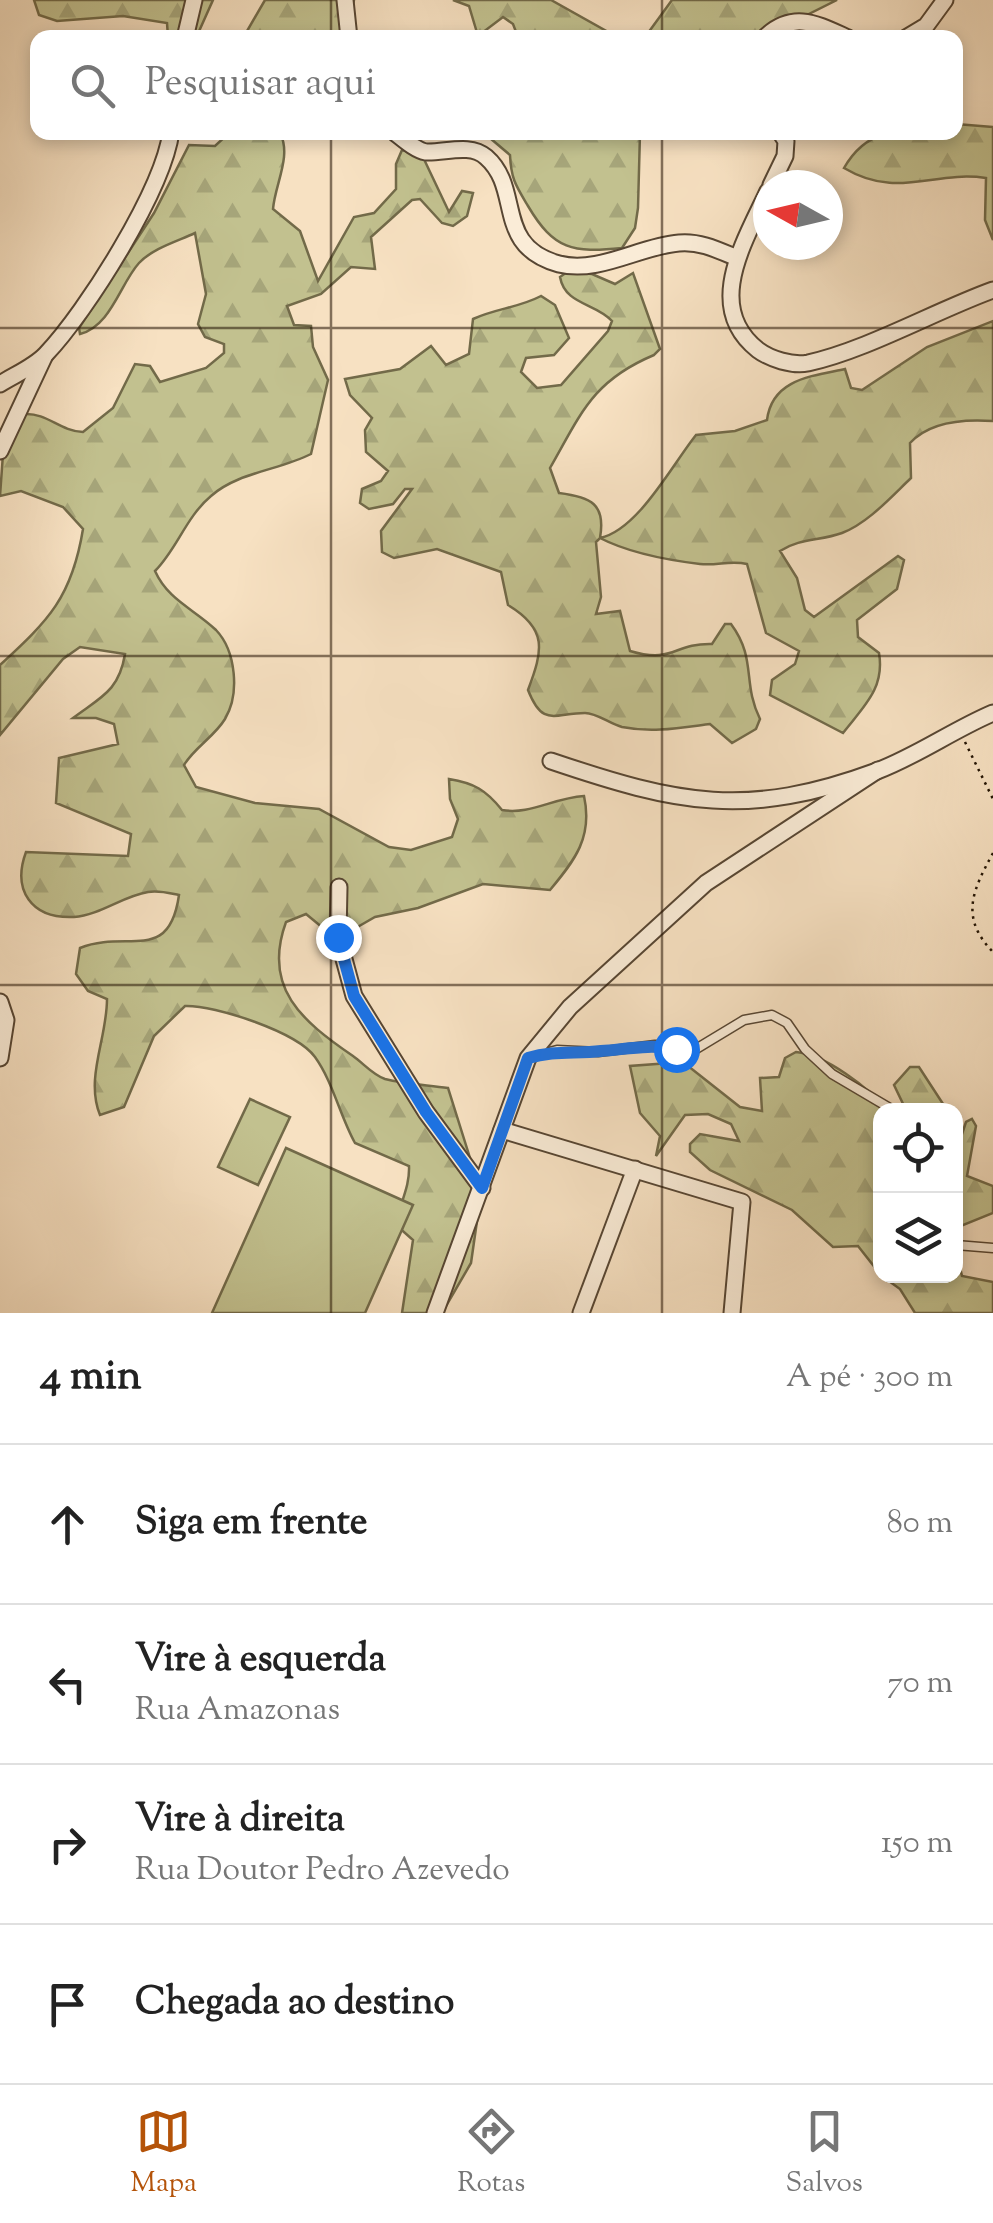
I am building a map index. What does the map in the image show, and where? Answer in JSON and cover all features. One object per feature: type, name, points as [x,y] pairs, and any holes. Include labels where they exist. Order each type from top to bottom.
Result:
[{"type":"street","points":[[187,30],[194,0]]},
{"type":"street","points":[[345,0],[348,30]]},
{"type":"street","points":[[919,30],[945,0]]},
{"type":"street","points":[[777,30],[791,21],[813,20],[832,30]]},
{"type":"street","points":[[0,452],[44,357],[156,188],[170,140]]},
{"type":"street","points":[[405,140],[422,152],[464,150],[484,155],[496,171],[514,230],[529,250],[559,264],[582,266],[678,243],[703,244],[737,258]]},
{"type":"street","points":[[777,170],[785,140]]},
{"type":"street","points":[[753,223],[737,258],[729,302],[743,338],[769,358],[805,364],[993,290]]},
{"type":"street","points":[[0,384],[44,357]]},
{"type":"street","points":[[435,1313],[528,1058],[570,1007],[706,883],[878,770],[993,714]]},
{"type":"street","points":[[551,761],[612,782],[710,803],[760,803],[878,770]]},
{"type":"street","points":[[338,887],[338,937],[354,996],[426,1112],[482,1188]]},
{"type":"street","points":[[0,1002],[6,1020],[0,1058]]},
{"type":"street","points":[[502,1130],[742,1202],[732,1313]]},
{"type":"street","points":[[581,1313],[635,1169]]},
{"type":"lane","points":[[528,1058],[557,1050],[598,1052],[655,1045],[696,1048],[744,1020],[772,1015],[787,1023],[805,1049],[832,1074],[881,1103]]},
{"type":"lane","points":[[963,1246],[993,1248]]},
{"type":"path","points":[[958,728],[993,798]]},
{"type":"path","points":[[993,853],[978,875],[972,912],[972,924],[993,952]]},
{"type":"green space","points":[[34,0],[213,0],[200,30],[168,30],[167,23],[123,16],[57,21],[39,15]]},
{"type":"green space","points":[[265,0],[354,0],[347,30],[248,30]]},
{"type":"green space","points":[[453,0],[551,0],[605,30],[515,30],[503,17],[486,30],[476,30],[469,6]]},
{"type":"green space","points":[[672,0],[837,0],[783,30],[650,30]]},
{"type":"green space","points":[[963,125],[993,127],[993,240],[985,220],[986,178],[899,183],[863,177],[844,168],[866,143],[963,140]]},
{"type":"green space","points":[[221,140],[282,140],[284,161],[273,209],[300,231],[318,281],[354,217],[374,213],[396,189],[396,164],[402,150],[422,155],[449,212],[462,191],[473,193],[467,216],[453,226],[442,223],[420,199],[412,200],[371,237],[375,269],[351,267],[321,294],[287,306],[294,325],[311,326],[313,347],[328,380],[311,454],[246,476],[211,496],[155,571],[174,597],[216,630],[232,661],[230,709],[216,731],[184,765],[196,787],[255,803],[319,809],[389,847],[411,850],[452,837],[458,819],[450,799],[449,779],[479,788],[502,810],[522,810],[584,796],[584,836],[550,890],[483,884],[418,908],[375,917],[354,929],[347,947],[328,948],[323,928],[306,914],[286,922],[279,966],[291,1001],[303,1016],[381,1077],[448,1088],[481,1193],[471,1263],[442,1313],[402,1313],[413,1240],[396,1225],[409,1166],[355,1143],[315,1057],[291,1038],[235,1015],[185,1006],[154,1036],[124,1107],[100,1115],[95,1087],[107,999],[88,991],[76,974],[80,948],[156,938],[174,917],[179,895],[148,892],[74,917],[46,913],[29,900],[24,890],[22,866],[26,852],[128,856],[131,834],[56,803],[59,758],[118,744],[114,724],[96,718],[73,718],[113,685],[125,654],[80,647],[63,659],[0,735],[0,665],[56,606],[72,573],[83,529],[63,507],[21,491],[0,496],[3,454],[25,414],[83,432],[113,408],[135,364],[150,366],[160,382],[206,368],[224,353],[224,344],[205,337],[198,324],[206,294],[195,233],[145,258],[100,322],[80,334],[79,328],[154,213],[189,145],[215,146]]},
{"type":"green space","points":[[492,140],[640,140],[635,228],[622,248],[578,249],[556,240],[537,221],[520,193],[510,155]]},
{"type":"green space","points":[[567,272],[592,274],[615,284],[633,273],[660,349],[602,388],[580,415],[550,468],[559,493],[588,500],[601,517],[600,538],[596,542],[601,597],[596,614],[620,611],[630,651],[656,655],[712,644],[725,624],[731,624],[744,649],[760,719],[756,729],[732,743],[710,724],[644,730],[622,727],[590,713],[544,714],[528,690],[539,652],[536,632],[508,605],[501,572],[437,549],[394,558],[382,552],[381,531],[412,489],[405,489],[393,504],[369,509],[360,503],[362,489],[381,481],[388,471],[366,452],[365,430],[372,418],[350,395],[345,379],[400,369],[431,346],[446,365],[469,354],[473,319],[541,296],[555,305],[569,338],[554,355],[526,358],[521,372],[537,388],[561,385],[608,331],[612,321],[568,293],[560,277]]},
{"type":"green space","points":[[993,321],[993,421],[948,423],[927,430],[910,443],[911,478],[870,516],[842,533],[780,551],[797,578],[805,610],[814,617],[898,556],[904,560],[897,589],[857,620],[858,637],[879,653],[879,676],[871,696],[843,733],[770,695],[772,680],[795,664],[799,651],[766,633],[747,564],[675,560],[636,552],[600,538],[614,533],[641,510],[696,435],[735,431],[767,420],[777,396],[807,377],[845,369],[851,388],[862,390],[927,347]]},
{"type":"green space","points":[[796,1052],[820,1059],[846,1074],[879,1103],[873,1103],[873,1265],[858,1246],[833,1247],[792,1210],[710,1170],[690,1152],[690,1144],[700,1134],[739,1141],[731,1124],[708,1114],[685,1115],[656,1156],[660,1136],[640,1113],[630,1066],[683,1062],[740,1107],[762,1111],[760,1078],[779,1077],[785,1058]]},
{"type":"green space","points":[[910,1067],[919,1067],[942,1103],[903,1103],[894,1085]]},
{"type":"green space","points":[[250,1099],[290,1117],[258,1185],[218,1167]]},
{"type":"green space","points":[[972,1119],[976,1126],[967,1176],[993,1186],[993,1213],[963,1225],[963,1131]]},
{"type":"green space","points":[[286,1148],[413,1205],[365,1313],[212,1313]]},
{"type":"green space","points":[[963,1276],[993,1282],[993,1313],[915,1313],[892,1283],[963,1283]]},
{"type":"route","points":[[338,937],[354,996],[426,1112],[482,1188],[528,1058],[557,1050],[598,1052],[655,1045],[676,1049]]}]
